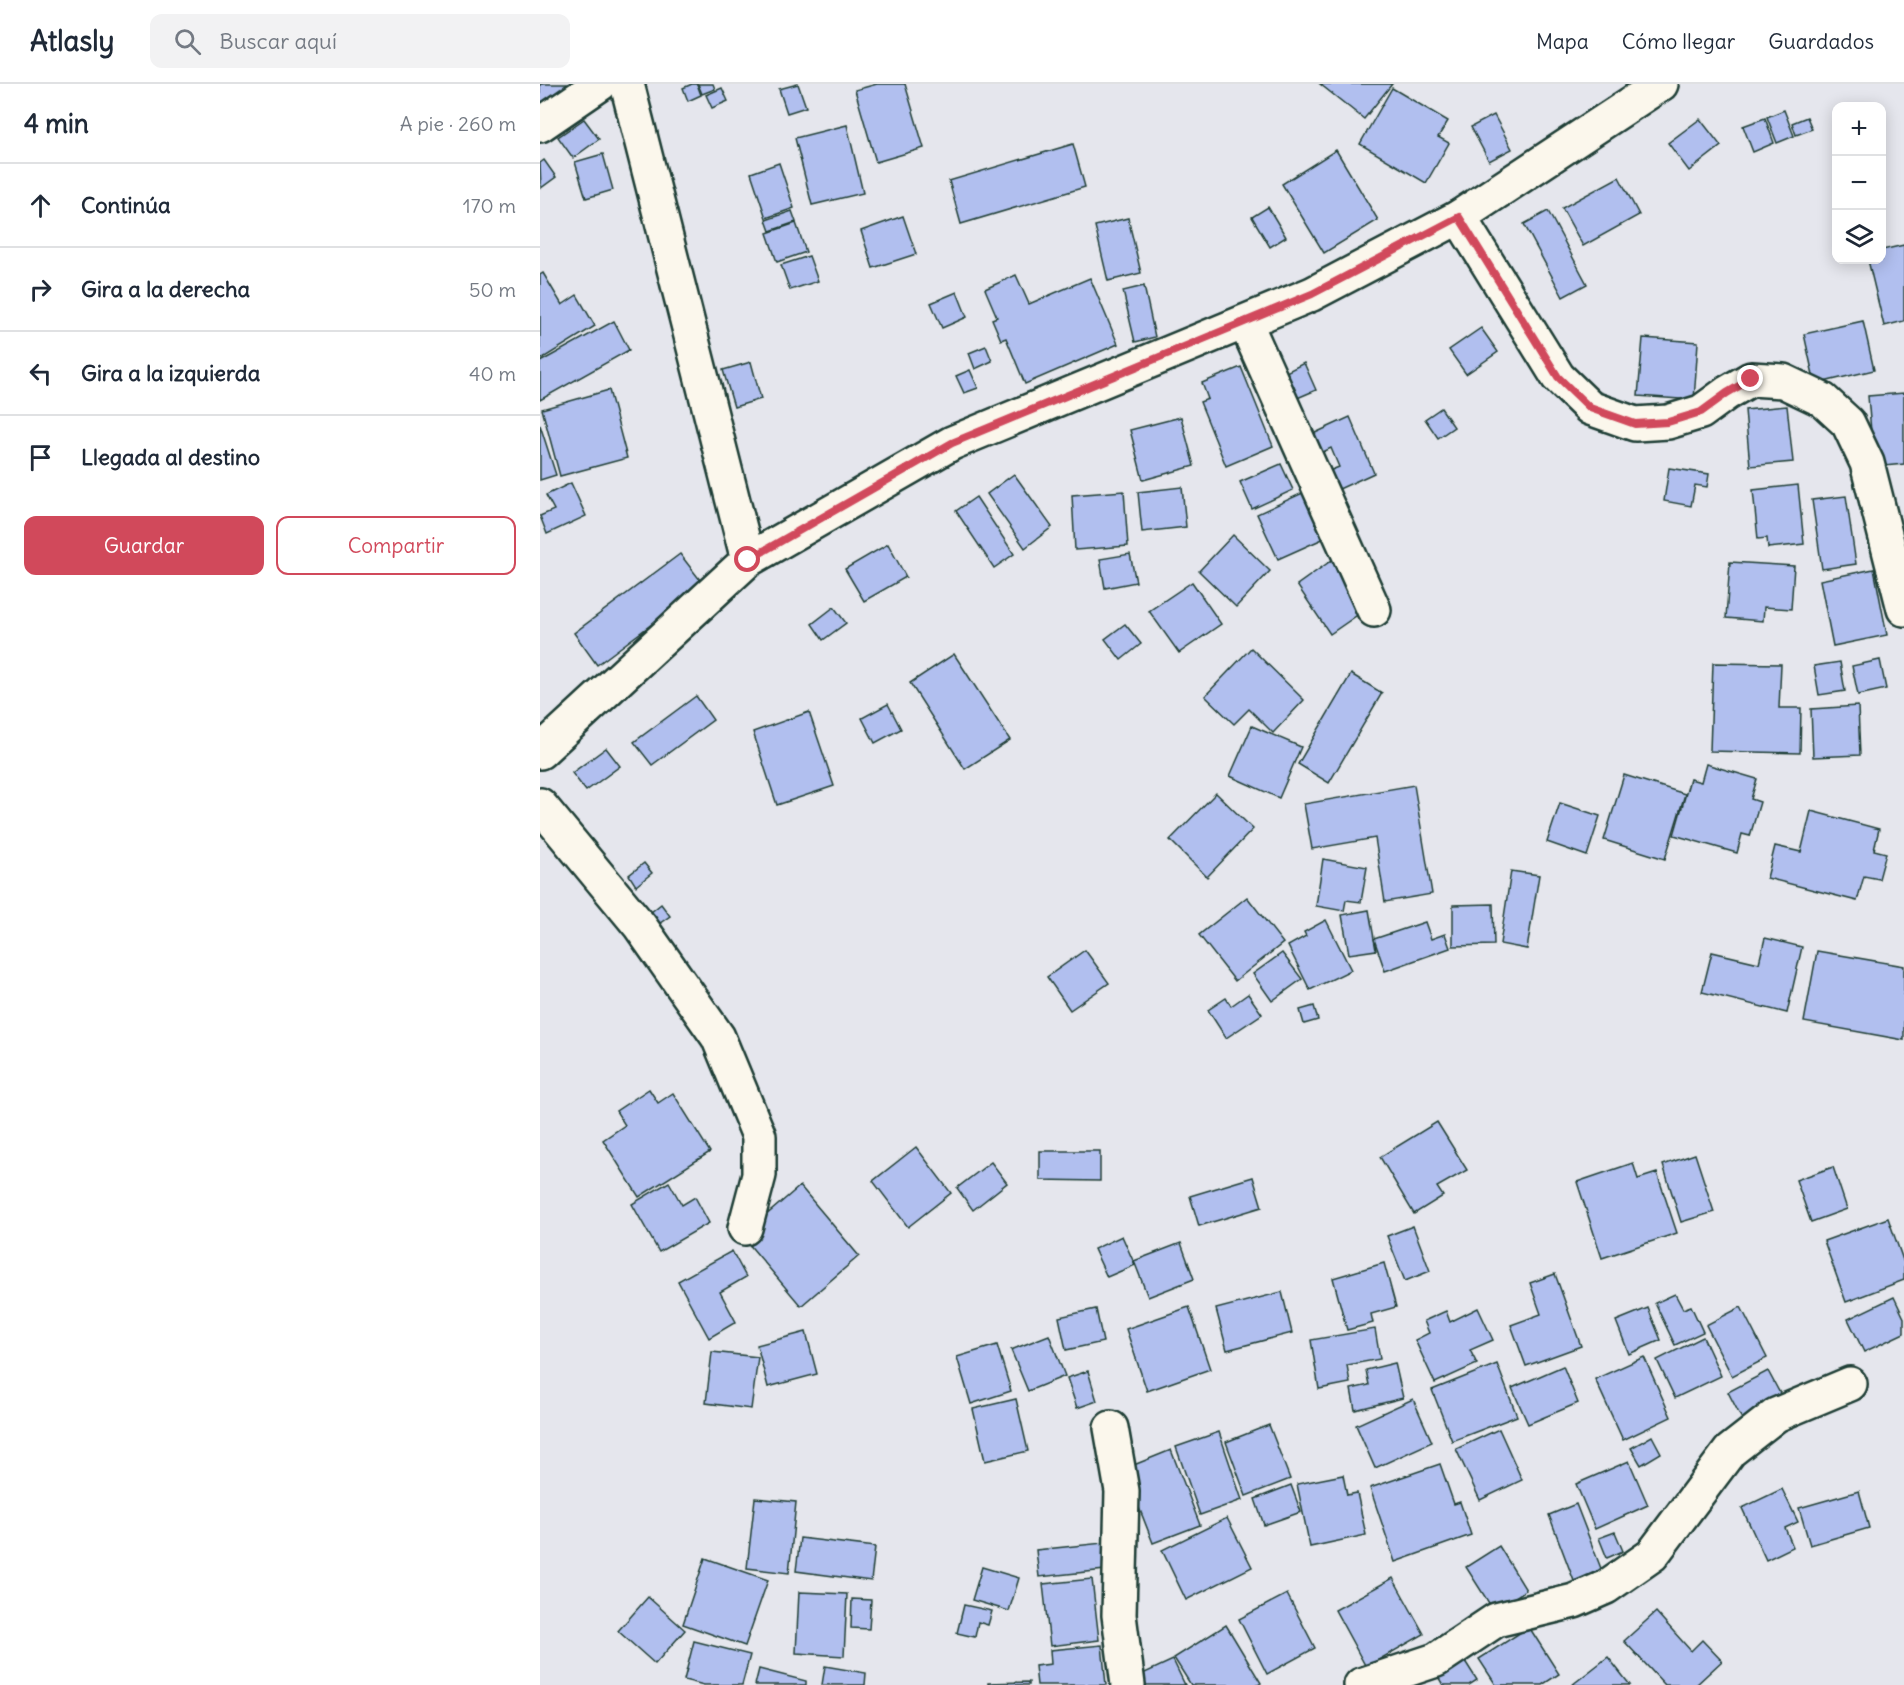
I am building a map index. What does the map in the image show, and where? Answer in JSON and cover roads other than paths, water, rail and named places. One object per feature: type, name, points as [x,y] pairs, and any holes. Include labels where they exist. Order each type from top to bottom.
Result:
[{"type":"street","points":[[540,125],[600,84]]},
{"type":"street","points":[[627,84],[748,560]]},
{"type":"street","points":[[540,752],[748,560],[952,443],[1312,294],[1459,217],[1661,84]]},
{"type":"street","points":[[1459,217],[1558,377],[1590,408],[1635,424],[1668,422],[1701,412],[1751,379],[1783,381],[1823,400],[1848,423],[1867,463],[1904,609]]},
{"type":"street","points":[[1245,321],[1374,610]]},
{"type":"street","points":[[540,805],[640,926],[718,1037],[759,1136],[759,1174],[745,1228]]},
{"type":"street","points":[[1361,1685],[1436,1660],[1496,1620],[1574,1601],[1606,1587],[1652,1555],[1730,1451],[1776,1415],[1850,1384]]},
{"type":"street","points":[[1111,1428],[1122,1491],[1119,1615],[1128,1685]]}]
